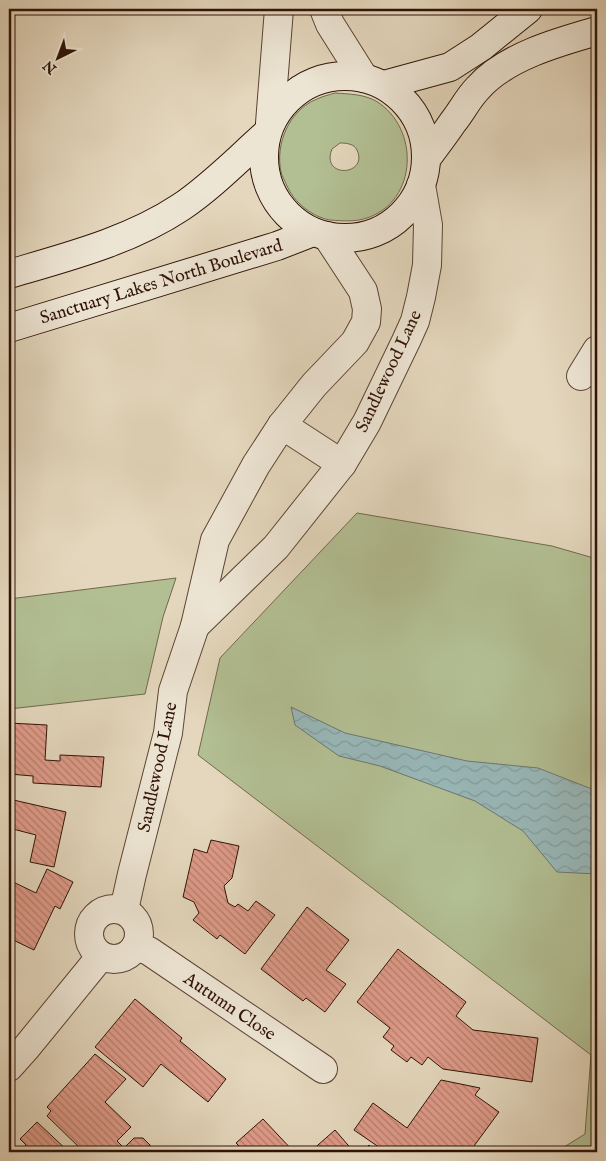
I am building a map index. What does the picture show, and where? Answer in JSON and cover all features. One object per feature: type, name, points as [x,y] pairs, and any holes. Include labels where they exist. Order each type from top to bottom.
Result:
[{"type":"street","points":[[279,9],[268,129],[263,159],[267,182],[277,203],[293,220],[320,234],[350,238],[380,230],[394,222],[410,206],[424,172],[469,98],[490,76],[506,65],[524,57],[568,40],[597,32]]},
{"type":"street","points":[[324,9],[330,24],[374,81],[402,98],[416,116],[424,137],[424,172]]},
{"type":"street","points":[[9,274],[77,254],[158,221],[181,207],[206,189],[268,129],[286,100],[308,83],[336,75],[374,81],[450,67],[481,47],[528,9]]},
{"type":"street","name":"Sandlewood Lane","points":[[195,626],[276,546],[342,464],[384,388],[415,321],[427,265],[428,225],[424,172]]},
{"type":"street","name":"Sandlewood Lane","points":[[124,910],[168,733],[173,691],[195,626],[215,540],[256,465],[282,425],[314,385],[355,342],[366,322],[367,309],[363,291],[320,234]]},
{"type":"street","name":"Sanctuary Lakes North Boulevard","points":[[9,328],[320,234]]},
{"type":"street","points":[[581,376],[597,350]]},
{"type":"street","points":[[282,425],[342,464]]},
{"type":"street","points":[[106,909],[124,910],[132,916],[138,925],[139,936],[136,946],[129,954],[120,958],[110,959],[101,956],[93,950],[89,941],[88,930],[91,921],[97,914],[106,909]]},
{"type":"street","name":"Autumn Close","points":[[136,946],[149,951],[323,1069]]},
{"type":"street","points":[[9,1067],[101,956]]},
{"type":"green space","points":[[335,93],[356,95],[376,101],[390,113],[400,128],[406,145],[407,163],[404,181],[396,196],[384,209],[367,218],[348,221],[330,220],[317,216],[304,208],[294,198],[281,172],[280,150],[282,139],[292,120],[307,104]],"holes":[[[340,143],[350,144],[357,150],[359,159],[351,169],[338,169],[330,159],[332,149]]]},
{"type":"green space","points":[[357,513],[552,546],[597,559],[597,1152],[556,1152],[585,1134],[591,1055],[198,755],[220,658]]},
{"type":"green space","points":[[176,578],[163,617],[145,694],[9,709],[9,599]]},
{"type":"water","points":[[291,707],[345,733],[467,761],[538,768],[597,791],[597,874],[557,872],[523,831],[475,801],[380,766],[339,756],[295,725]]},
{"type":"building","points":[[9,723],[47,725],[45,760],[60,761],[60,755],[104,757],[101,787],[33,783],[33,776],[9,774]]},
{"type":"building","points":[[9,799],[66,812],[54,867],[30,862],[36,835],[9,828]]},
{"type":"building","points":[[211,840],[239,846],[232,878],[224,886],[228,903],[235,907],[238,904],[248,911],[256,901],[275,915],[245,954],[220,935],[217,939],[193,920],[199,913],[194,902],[183,897],[194,849],[207,853]]},
{"type":"building","points":[[47,869],[73,882],[60,909],[55,906],[34,950],[9,938],[9,880],[36,893]]},
{"type":"building","points":[[307,907],[349,940],[326,970],[346,984],[325,1012],[306,998],[303,1001],[261,969]]},
{"type":"building","points":[[398,949],[466,1002],[456,1016],[473,1030],[538,1038],[532,1082],[443,1069],[428,1057],[422,1065],[411,1057],[407,1062],[391,1050],[394,1046],[383,1037],[390,1028],[357,1002]]},
{"type":"building","points":[[135,999],[182,1038],[180,1041],[226,1079],[208,1102],[161,1064],[143,1087],[95,1047]]},
{"type":"building","points":[[95,1054],[126,1079],[105,1102],[131,1127],[117,1141],[124,1148],[134,1138],[143,1138],[150,1145],[150,1152],[84,1152],[47,1116],[51,1111],[47,1107]]},
{"type":"building","points":[[441,1080],[480,1088],[475,1095],[499,1112],[474,1146],[484,1152],[395,1152],[392,1150],[386,1152],[354,1130],[373,1103],[407,1128]]},
{"type":"building","points":[[263,1119],[294,1152],[245,1152],[236,1143]]},
{"type":"building","points":[[37,1122],[69,1152],[20,1152],[26,1145],[20,1139]]},
{"type":"building","points":[[335,1130],[354,1152],[310,1152]]},
{"type":"building","points":[[369,1145],[375,1152],[362,1152]]}]
